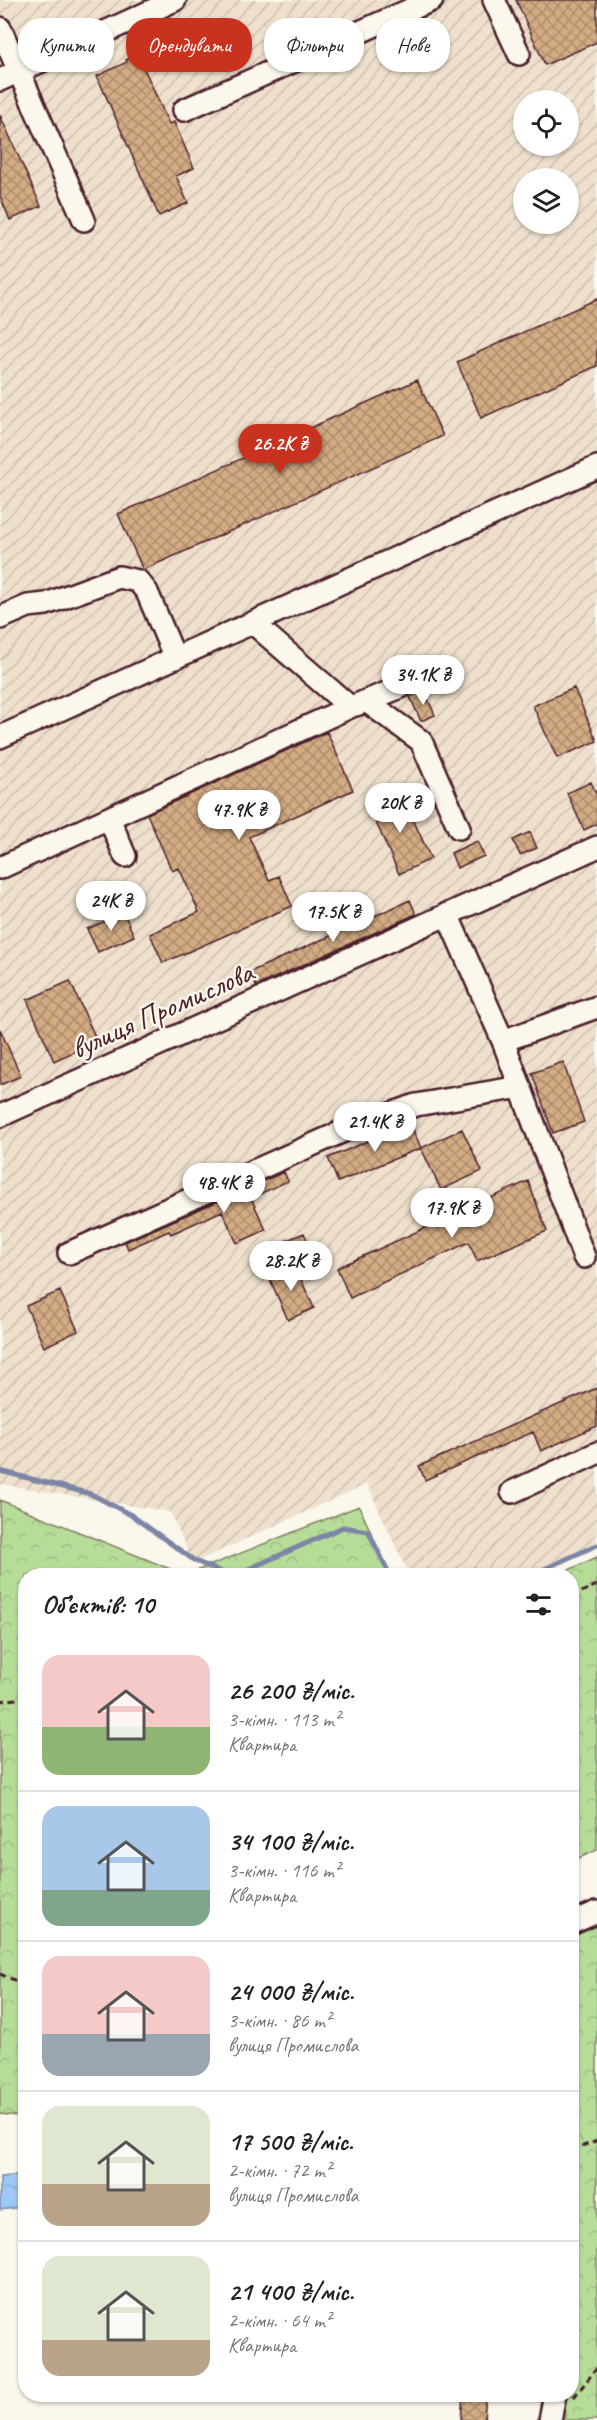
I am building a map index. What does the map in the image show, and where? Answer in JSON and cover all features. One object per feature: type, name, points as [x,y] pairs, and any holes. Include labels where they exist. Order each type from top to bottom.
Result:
[{"type":"street","points":[[9,75],[175,0]]},
{"type":"street","points":[[184,110],[432,0]]},
{"type":"street","points":[[494,0],[519,54]]},
{"type":"street","points":[[0,28],[9,75],[84,220]]},
{"type":"street","points":[[0,737],[597,466]]},
{"type":"street","points":[[0,618],[27,606],[46,604],[119,577],[138,581],[147,592],[175,658]]},
{"type":"street","points":[[253,623],[358,704],[422,741],[459,828]]},
{"type":"street","points":[[0,868],[358,704],[401,687]]},
{"type":"street","points":[[109,818],[125,856]]},
{"type":"street","name":"вулиця Промислова","points":[[0,1116],[597,847]]},
{"type":"street","points":[[447,914],[503,1041],[584,1257]]},
{"type":"street","points":[[503,1041],[597,1007]]},
{"type":"street","points":[[69,1253],[348,1129],[416,1105],[519,1087]]},
{"type":"street","points":[[512,1492],[597,1453]]},
{"type":"street","points":[[579,1920],[597,1912]]},
{"type":"street","points":[[549,2420],[560,2402]]},
{"type":"path","points":[[579,1593],[597,1585]]},
{"type":"path","points":[[0,1701],[18,1699]]},
{"type":"path","points":[[0,1974],[18,1981]]},
{"type":"path","points":[[0,1979],[8,1977]]},
{"type":"path","points":[[579,2147],[597,2141]]},
{"type":"path","points":[[579,2387],[597,2368]]},
{"type":"shaded area","points":[[0,0],[597,0],[597,1542],[540,1568],[406,1568],[367,1484],[193,1563],[170,1512],[0,1484]]},
{"type":"green space","points":[[0,1500],[168,1568],[18,1568],[18,2116],[0,2114]]},
{"type":"green space","points":[[359,1506],[387,1568],[204,1568]]},
{"type":"green space","points":[[597,1557],[597,1850],[579,1858],[579,1568],[573,1568]]},
{"type":"green space","points":[[597,1926],[597,2420],[565,2420],[565,2402],[579,2402],[579,1934]]},
{"type":"water","points":[[18,2175],[18,2207],[0,2210],[0,2177]]},
{"type":"building","points":[[516,0],[597,0],[597,42],[545,65]]},
{"type":"building","points":[[126,62],[126,72],[146,72],[169,124],[174,122],[194,168],[176,176],[188,203],[159,216],[97,76],[106,72],[114,72],[114,68]]},
{"type":"building","points":[[0,115],[41,206],[10,220],[0,196]]},
{"type":"building","points":[[597,299],[597,366],[481,418],[457,362]]},
{"type":"building","points":[[417,380],[443,436],[143,570],[118,514]]},
{"type":"building","points":[[574,688],[597,741],[557,758],[533,706]]},
{"type":"building","points":[[424,690],[435,715],[421,721],[410,697]]},
{"type":"building","points":[[327,732],[353,790],[249,837],[269,880],[279,876],[292,906],[163,963],[150,934],[199,912],[179,868],[172,871],[147,814]]},
{"type":"building","points":[[591,782],[597,796],[597,824],[584,830],[567,793]]},
{"type":"building","points":[[402,795],[431,859],[399,874],[370,809]]},
{"type":"building","points":[[530,832],[537,848],[520,855],[513,840]]},
{"type":"building","points":[[477,841],[484,856],[457,868],[451,853]]},
{"type":"building","points":[[410,900],[416,914],[256,986],[250,972]]},
{"type":"building","points":[[124,913],[134,936],[98,952],[87,929]]},
{"type":"building","points":[[70,981],[97,1041],[54,1061],[27,1000]]},
{"type":"building","points":[[0,1029],[21,1076],[0,1085]]},
{"type":"building","points":[[563,1062],[584,1122],[553,1133],[532,1073]]},
{"type":"building","points":[[410,1123],[421,1148],[338,1182],[328,1158]]},
{"type":"building","points":[[462,1129],[482,1171],[441,1190],[421,1148]]},
{"type":"building","points":[[284,1172],[288,1181],[251,1198],[266,1230],[237,1243],[222,1211],[171,1234],[169,1231],[128,1249],[125,1242]]},
{"type":"building","points":[[528,1181],[547,1231],[477,1261],[469,1242],[350,1298],[337,1268]]},
{"type":"building","points":[[304,1233],[313,1253],[282,1267],[273,1246]]},
{"type":"building","points":[[294,1264],[314,1308],[288,1320],[268,1275]]},
{"type":"building","points":[[60,1291],[78,1331],[44,1347],[26,1306]]},
{"type":"building","points":[[597,1388],[597,1426],[541,1451],[533,1432],[425,1480],[419,1466]]},
{"type":"building","points":[[462,2402],[485,2402],[484,2420],[461,2420]]},
{"type":"waterway","points":[[0,1471],[91,1494],[131,1515],[195,1561],[212,1568]]},
{"type":"waterway","points":[[251,1568],[343,1527],[368,1531],[386,1568]]},
{"type":"waterway","points":[[546,1568],[597,1545]]}]
